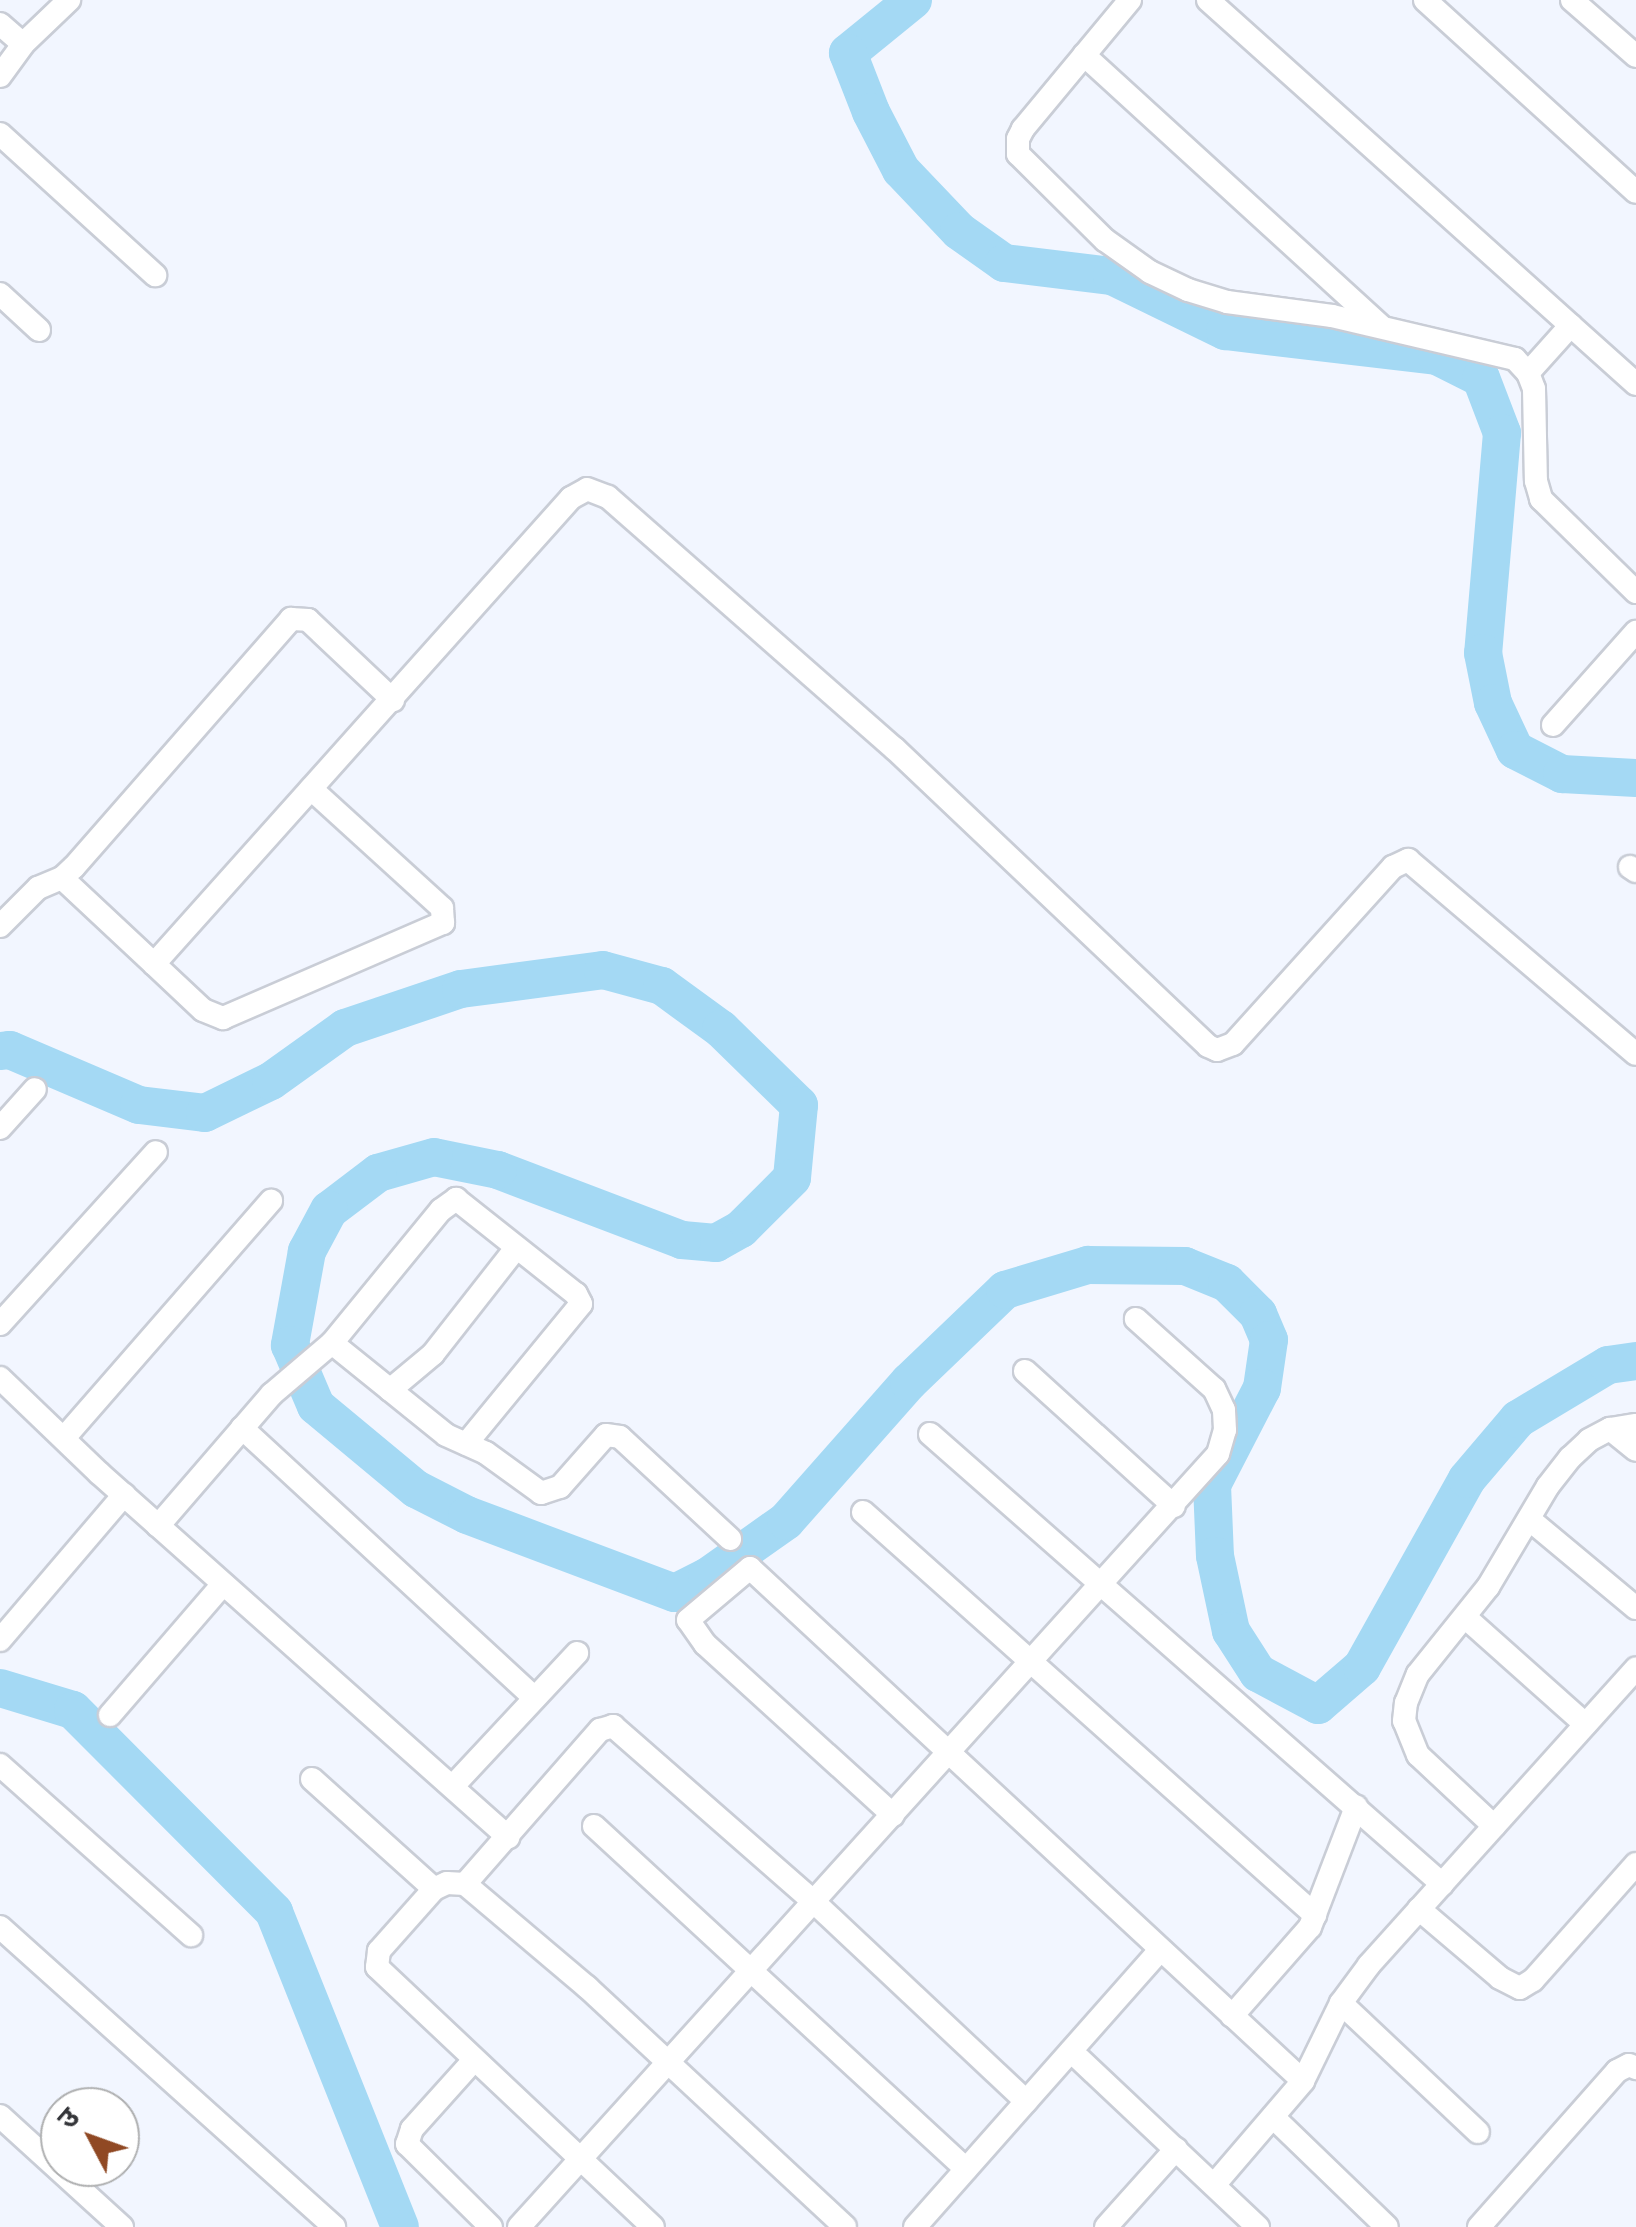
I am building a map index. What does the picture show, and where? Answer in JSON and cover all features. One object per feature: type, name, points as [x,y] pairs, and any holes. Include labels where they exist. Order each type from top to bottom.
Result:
[{"type":"street","points":[[0,76],[23,44],[69,0]]},
{"type":"street","points":[[1130,0],[1023,129],[1017,147],[1024,161],[1105,240],[1150,272],[1188,290],[1227,302],[1382,327],[1497,352],[1528,372],[1534,389],[1535,466],[1541,499],[1636,592]]},
{"type":"street","points":[[1208,0],[1636,384]]},
{"type":"street","points":[[1425,0],[1636,192]]},
{"type":"street","points":[[1572,0],[1636,56]]},
{"type":"street","points":[[0,24],[23,44]]},
{"type":"street","points":[[1084,55],[1382,327]]},
{"type":"street","points":[[0,134],[155,275]]},
{"type":"street","points":[[0,294],[39,330]]},
{"type":"street","points":[[1528,372],[1571,326]]},
{"type":"street","points":[[154,964],[571,498],[586,489],[596,491],[894,748],[1208,1046],[1218,1050],[1233,1044],[1393,868],[1408,860],[1636,1054]]},
{"type":"street","points":[[0,926],[38,888],[62,878],[291,619],[308,620],[393,700]]},
{"type":"street","points":[[1553,725],[1636,632]]},
{"type":"street","points":[[62,878],[203,1010],[223,1018],[443,923],[442,908],[312,789]]},
{"type":"street","points":[[0,1128],[34,1089]]},
{"type":"street","points":[[0,1324],[156,1152]]},
{"type":"street","points":[[64,1438],[271,1201]]},
{"type":"street","points":[[158,1526],[286,1381],[332,1343],[449,1201],[463,1201],[576,1294],[580,1304],[466,1444]]},
{"type":"street","points":[[390,1390],[433,1354],[516,1248]]},
{"type":"street","points":[[527,2224],[579,2160],[1218,1454],[1226,1430],[1224,1410],[1197,1370],[1136,1319]]},
{"type":"street","points":[[332,1343],[390,1390],[541,1493],[560,1488],[601,1440],[613,1434],[730,1540]]},
{"type":"street","points":[[1025,1371],[1174,1506]]},
{"type":"street","points":[[0,1378],[158,1526],[508,1836]]},
{"type":"street","points":[[1494,1826],[1418,1755],[1404,1721],[1418,1674],[1465,1617],[1570,1458],[1589,1440],[1610,1429],[1636,1425]]},
{"type":"street","points":[[242,1428],[535,1698]]},
{"type":"street","points":[[1610,1429],[1636,1450]]},
{"type":"street","points":[[930,1434],[1442,1884]]},
{"type":"street","points":[[0,1640],[124,1495]]},
{"type":"street","points":[[862,1512],[1315,1915]]},
{"type":"street","points":[[1529,1518],[1636,1608]]},
{"type":"street","points":[[893,1815],[705,1644],[688,1620],[750,1568],[1302,2081]]},
{"type":"street","points":[[110,1715],[223,1584]]},
{"type":"street","points":[[1465,1617],[1586,1724]]},
{"type":"street","points":[[452,1786],[576,1653]]},
{"type":"street","points":[[1214,2185],[1302,2081],[1341,2003],[1419,1909],[1636,1668]]},
{"type":"street","points":[[465,1884],[600,1730],[613,1726],[814,1902],[1026,2101]]},
{"type":"street","points":[[0,1765],[191,1935]]},
{"type":"street","points":[[312,1779],[434,1889]]},
{"type":"street","points":[[1232,2016],[1278,1968],[1315,1915],[1356,1807]]},
{"type":"street","points":[[594,1826],[966,2169]]},
{"type":"street","points":[[1419,1909],[1500,1978],[1520,1988],[1533,1980],[1636,1864]]},
{"type":"street","points":[[653,2227],[376,1968],[379,1951],[434,1889],[447,1883],[465,1884],[668,2062],[845,2227]]},
{"type":"street","points":[[0,1927],[334,2227]]},
{"type":"street","points":[[915,2227],[1160,1950]]},
{"type":"street","points":[[1341,2003],[1478,2132]]},
{"type":"street","points":[[1071,2052],[1258,2227]]},
{"type":"street","points":[[474,2060],[412,2129],[407,2144],[491,2227]]},
{"type":"street","points":[[1478,2227],[1617,2072],[1630,2065],[1636,2068]]},
{"type":"street","points":[[0,2116],[122,2227]]},
{"type":"street","points":[[1273,2117],[1387,2227]]},
{"type":"street","points":[[1121,2222],[1176,2150]]},
{"type":"waterway","points":[[913,0],[848,53],[871,112],[901,170],[959,231],[1004,263],[1112,276],[1225,331],[1437,356],[1481,378],[1502,433],[1483,653],[1493,703],[1515,750],[1562,774],[1636,778]]},
{"type":"waterway","points":[[0,1051],[10,1050],[139,1105],[205,1113],[271,1081],[345,1028],[461,989],[603,970],[662,986],[721,1029],[799,1105],[792,1178],[741,1229],[716,1243],[682,1240],[498,1170],[434,1157],[378,1173],[329,1210],[307,1251],[290,1345],[316,1406],[416,1489],[467,1515],[675,1593],[707,1577],[786,1521],[909,1382],[1005,1290],[1088,1265],[1185,1266],[1227,1283],[1258,1314],[1269,1340],[1262,1388],[1212,1485],[1215,1556],[1231,1631],[1258,1673],[1318,1705],[1362,1667],[1467,1479],[1518,1419],[1608,1365],[1636,1361]]},
{"type":"waterway","points":[[0,1688],[73,1710],[274,1912],[400,2227]]}]
